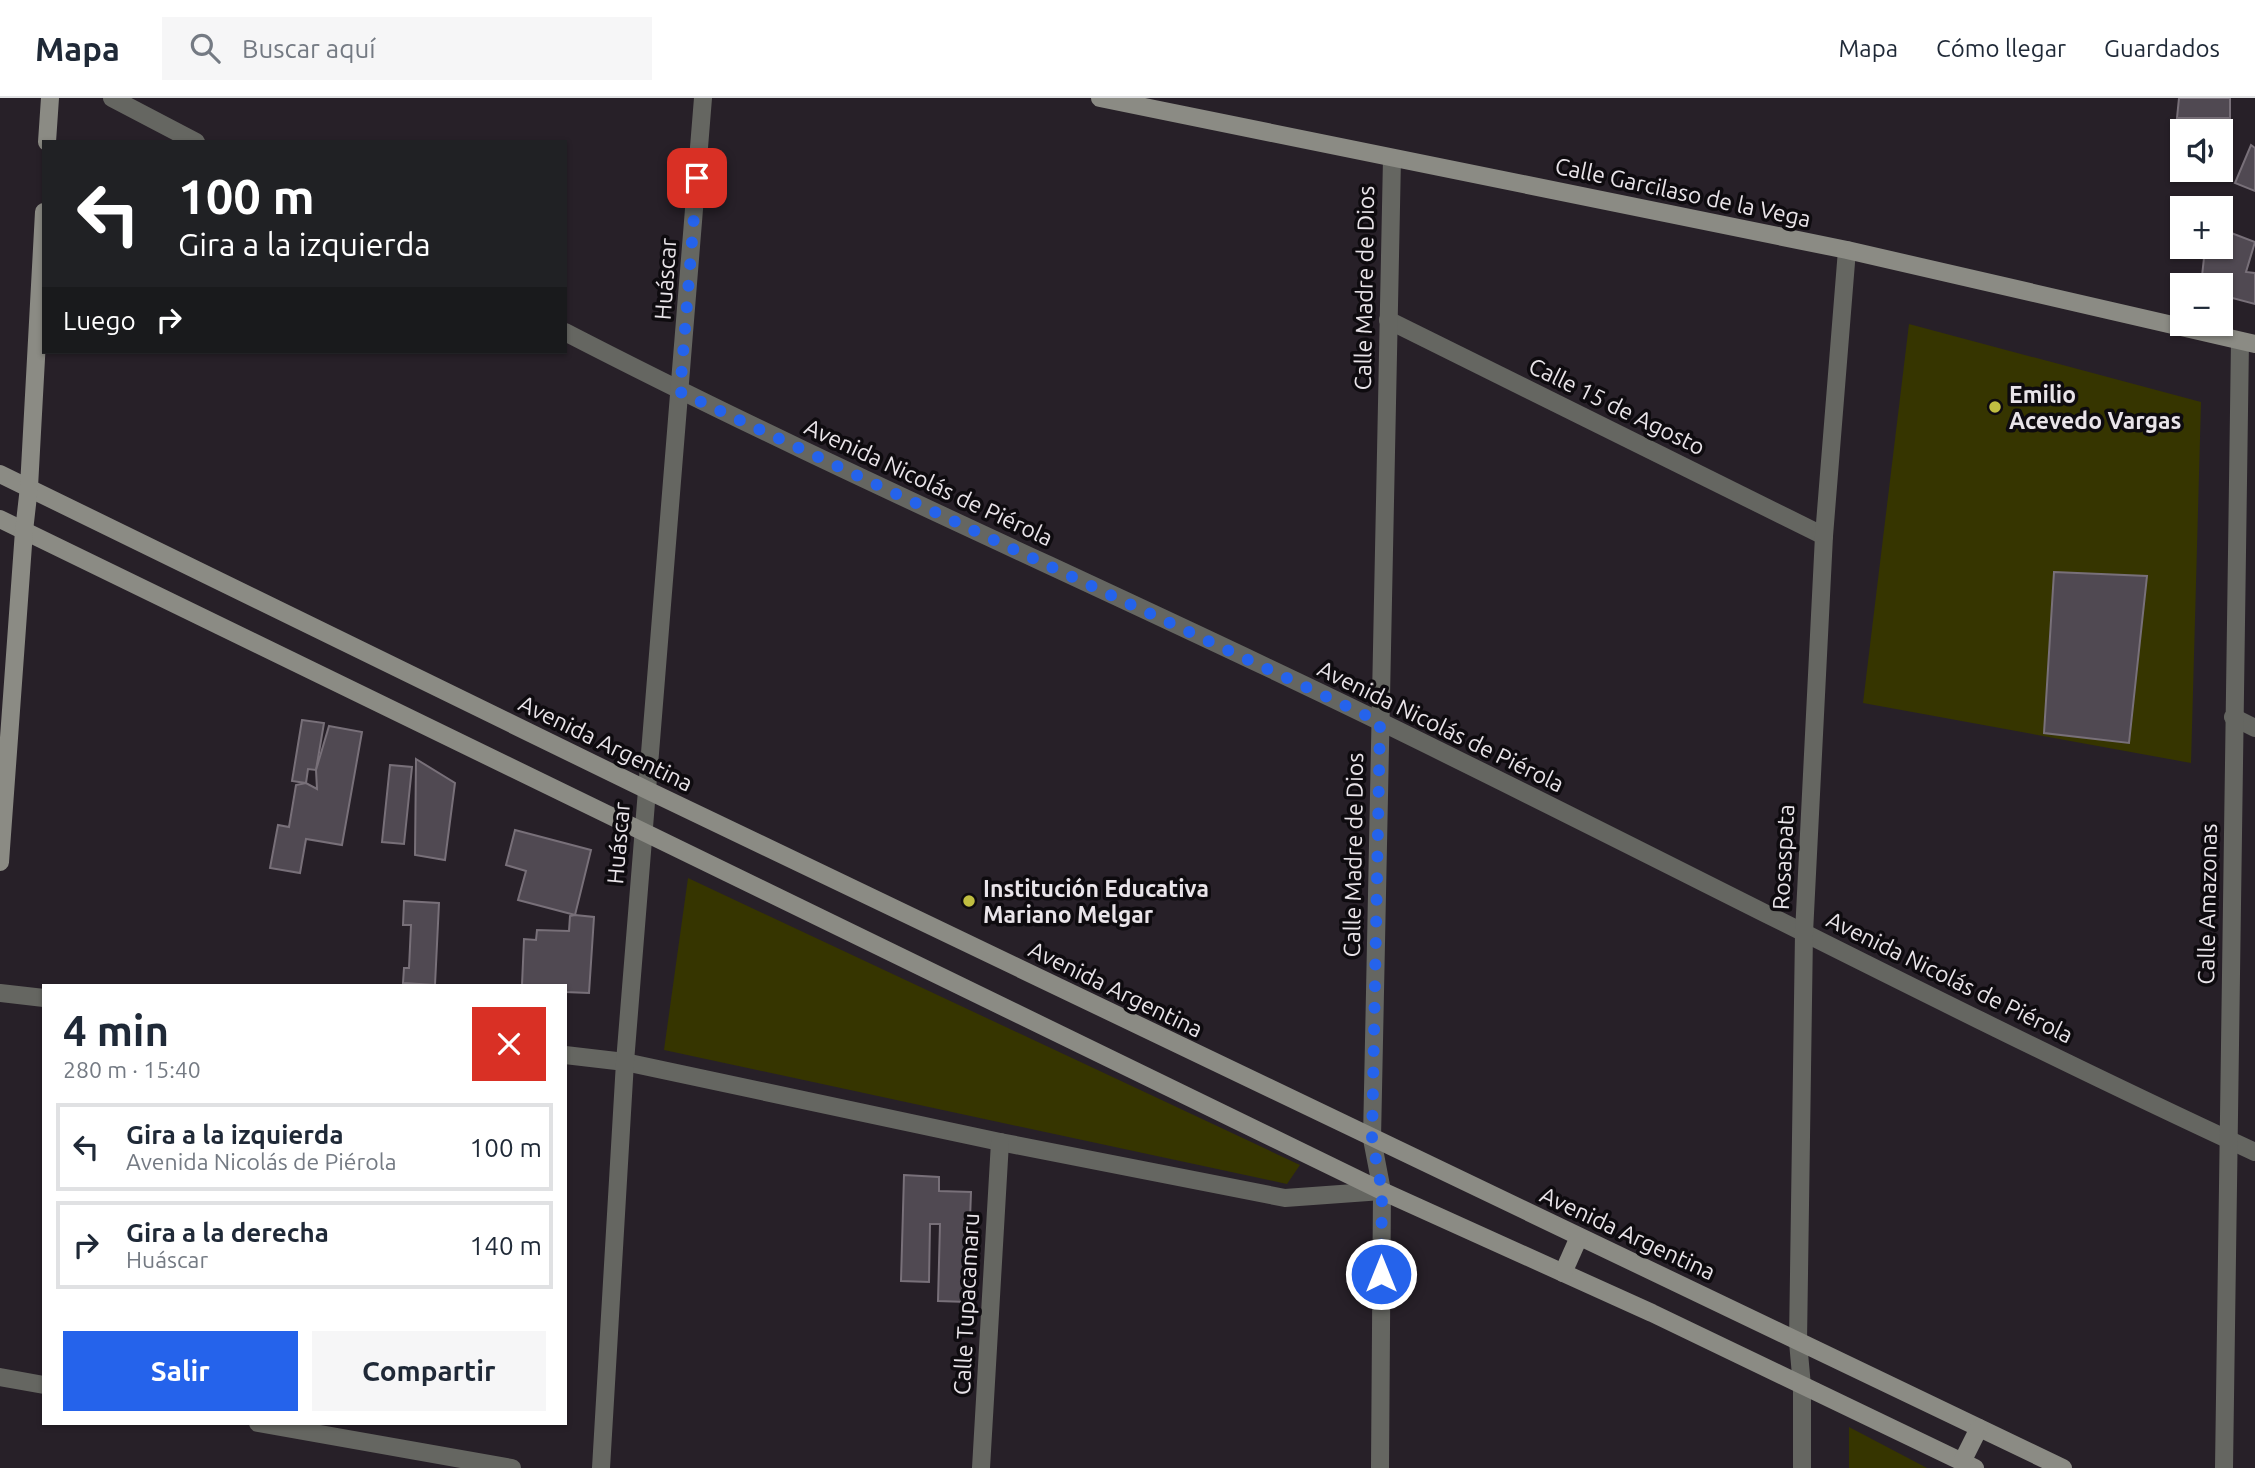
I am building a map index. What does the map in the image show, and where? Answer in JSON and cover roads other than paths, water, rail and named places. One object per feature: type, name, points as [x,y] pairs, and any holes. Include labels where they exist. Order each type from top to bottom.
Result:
[{"type":"street","points":[[47,140],[50,98]]},
{"type":"street","points":[[112,98],[192,140]]},
{"type":"street","name":"Huáscar","points":[[601,1468],[625,1062],[703,98]]},
{"type":"street","name":"Calle Garcilaso de la Vega","points":[[1100,98],[1847,250],[2247,343]]},
{"type":"street","name":"Calle Madre de Dios","points":[[1380,1468],[1382,1191],[1372,1139],[1392,158]]},
{"type":"street","points":[[0,862],[29,487],[42,249]]},
{"type":"street","name":"Rosaspata","points":[[1802,1468],[1802,1386],[1798,1342],[1804,933],[1824,536],[1847,250]]},
{"type":"street","name":"Calle 15 de Agosto","points":[[1388,320],[1824,536]]},
{"type":"street","name":"Avenida Nicolás de Piérola","points":[[567,333],[680,392],[1380,722],[1804,933],[2255,1152]]},
{"type":"street","name":"Calle Amazonas","points":[[2224,1468],[2233,717],[2247,343]]},
{"type":"street","name":"Avenida Argentina","points":[[0,474],[647,790],[1979,1428],[2042,1464],[2063,1468]]},
{"type":"street","points":[[0,519],[1382,1191],[1563,1273],[1969,1465],[1979,1428]]},
{"type":"street","points":[[2233,717],[2255,728]]},
{"type":"street","points":[[0,993],[42,998]]},
{"type":"street","points":[[567,1055],[625,1062],[1000,1142],[1285,1198],[1382,1191]]},
{"type":"street","name":"Calle Tupacamaru","points":[[981,1468],[1000,1142]]},
{"type":"street","points":[[1563,1273],[1579,1237]]},
{"type":"street","points":[[0,1377],[42,1385]]},
{"type":"street","points":[[269,1425],[512,1468]]},
{"type":"place","name":"Emilio Acevedo Vargas","points":[[1995,407]]},
{"type":"place","name":"Institución Educativa Mariano Melgar","points":[[969,901]]}]
